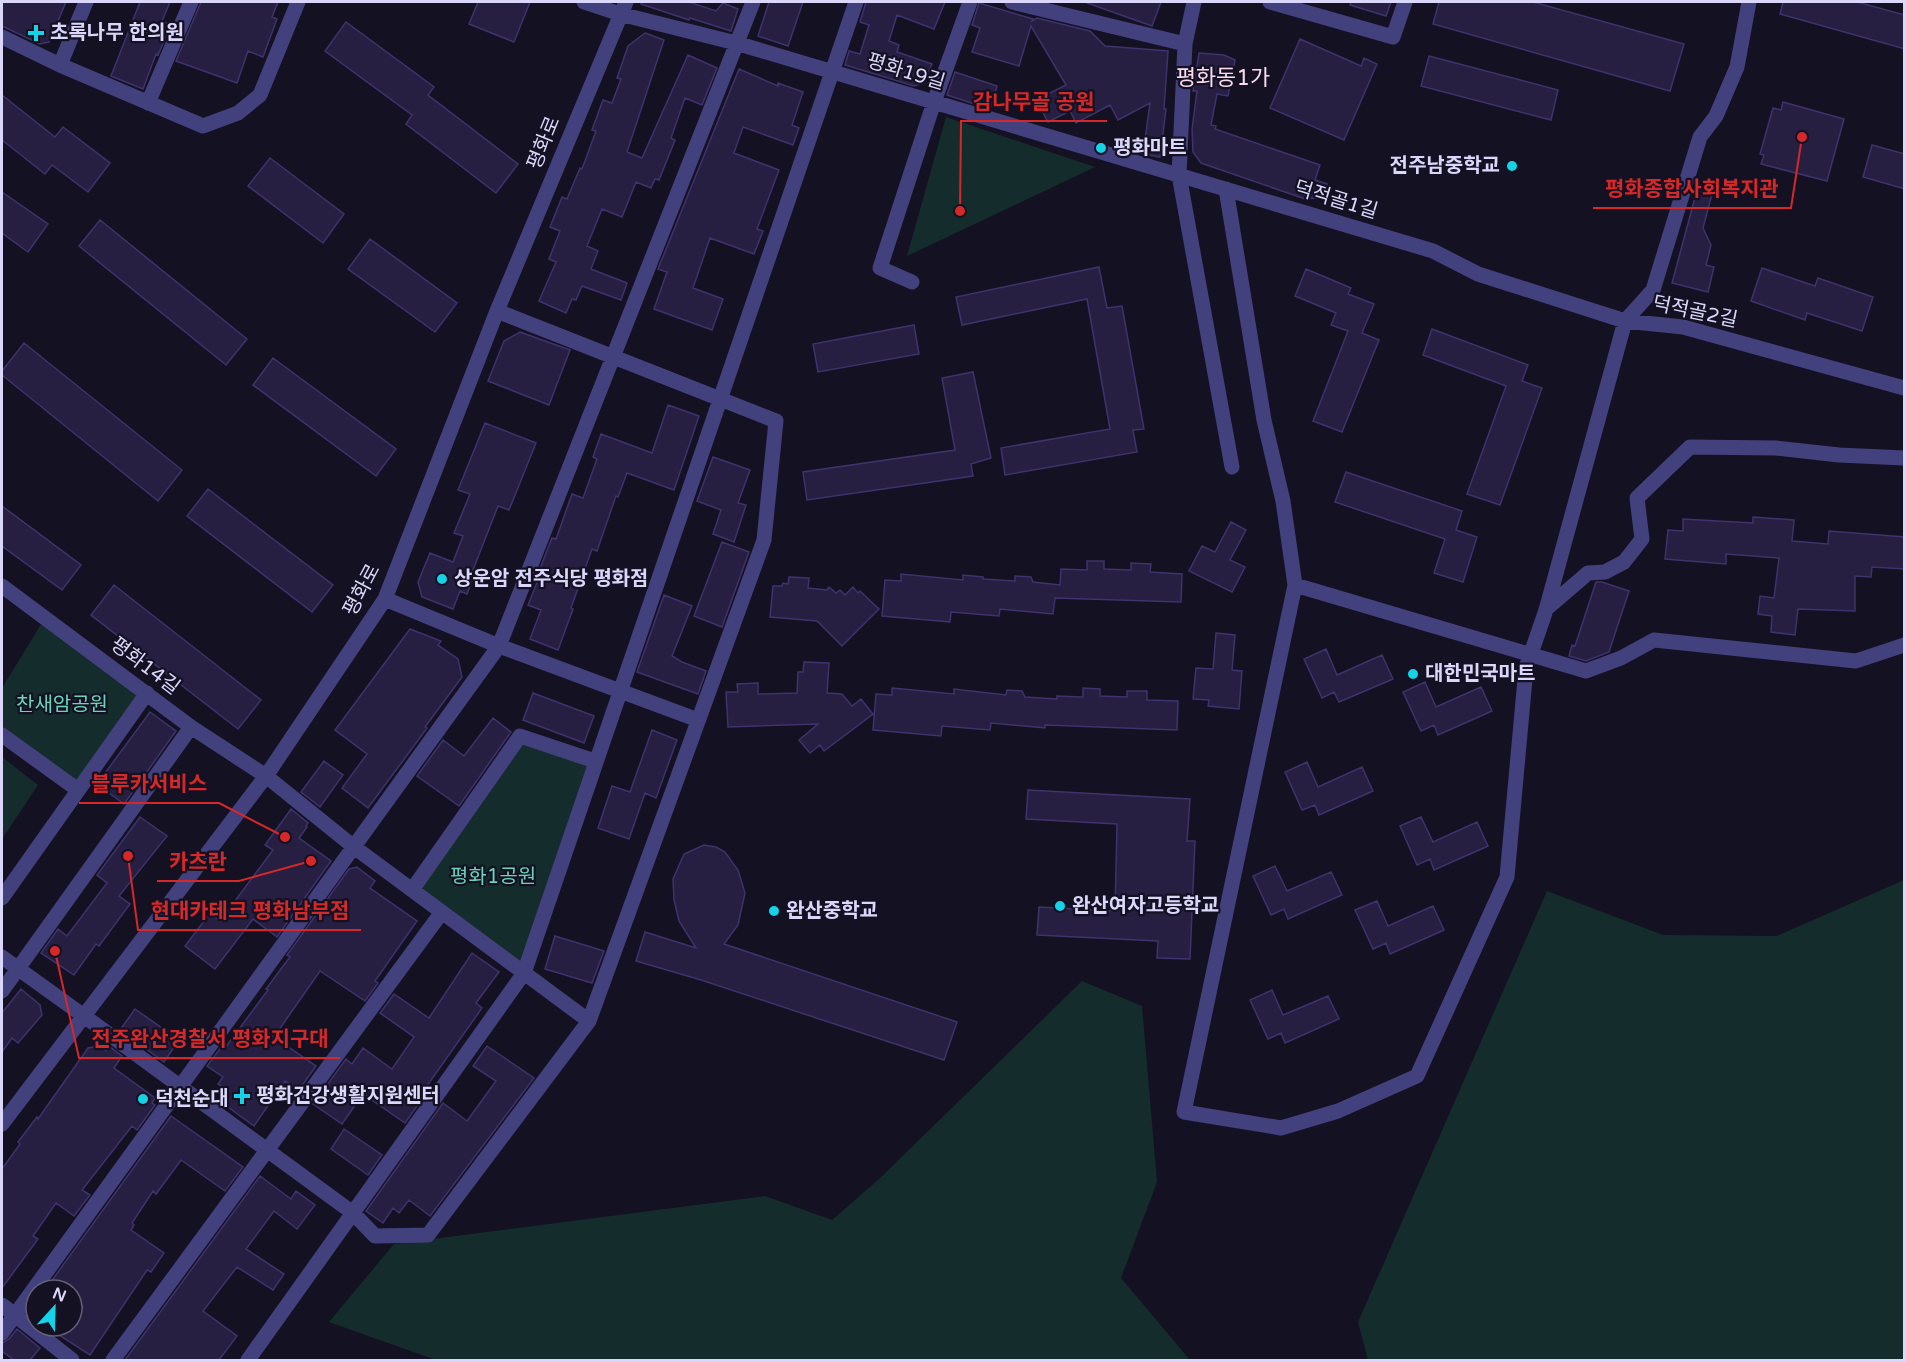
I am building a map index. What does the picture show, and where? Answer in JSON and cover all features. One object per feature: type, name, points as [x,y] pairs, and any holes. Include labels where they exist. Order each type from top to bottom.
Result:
[{"type":"street","points":[[60,65],[86,2]]},
{"type":"street","points":[[148,103],[191,2]]},
{"type":"street","points":[[2,37],[60,65],[203,126],[238,113],[260,95],[298,2]]},
{"type":"street","name":"평화19길","points":[[584,2],[623,8],[1179,175]]},
{"type":"street","points":[[2,1333],[499,646],[753,2]]},
{"type":"street","points":[[248,1360],[524,972],[856,2]]},
{"type":"street","points":[[912,282],[880,268],[934,102],[970,2]]},
{"type":"street","points":[[1012,2],[1185,44]]},
{"type":"street","points":[[1194,2],[1185,44],[1179,175],[1232,467]]},
{"type":"street","points":[[1270,2],[1393,37],[1405,2]]},
{"type":"street","points":[[1226,189],[1264,420],[1283,501],[1295,585],[1184,1112],[1281,1128],[1338,1111],[1417,1076],[1507,877],[1526,668],[1546,610],[1625,321],[1653,290],[1701,137],[1716,116],[1737,67],[1749,2]]},
{"type":"street","name":"평화로","points":[[2,1124],[266,776],[385,599],[497,311],[623,8]]},
{"type":"street","name":"덕적골1길","points":[[1179,175],[1433,251],[1478,274]]},
{"type":"street","name":"덕적골2길","points":[[1478,274],[1625,321],[1683,327],[1905,388]]},
{"type":"street","points":[[2,957],[353,1213],[375,1236],[428,1235],[589,1021],[764,540],[776,421],[497,311]]},
{"type":"street","points":[[1546,610],[1588,573],[1605,572],[1624,562],[1642,539],[1637,498],[1690,447],[1776,448],[1905,459]]},
{"type":"street","points":[[1295,585],[1586,671],[1621,658],[1654,640],[1856,661],[1905,645]]},
{"type":"street","name":"평화14길","points":[[2,586],[191,727],[266,776],[354,847],[589,1021]]},
{"type":"street","points":[[385,599],[499,646],[698,720]]},
{"type":"street","points":[[2,898],[147,693]]},
{"type":"street","points":[[2,991],[191,727]]},
{"type":"street","points":[[2,735],[78,790]]},
{"type":"street","points":[[412,890],[520,735],[595,761]]},
{"type":"street","points":[[112,1360],[442,912]]},
{"type":"street","points":[[2,1305],[72,1360]]},
{"type":"green space","points":[[946,117],[1095,167],[907,256]]},
{"type":"green space","name":"찬새암공원","points":[[45,618],[147,693],[78,790],[2,735],[2,688]]},
{"type":"green space","name":"평화1공원","points":[[520,736],[595,761],[524,973],[412,890]]},
{"type":"green space","points":[[2,757],[38,785],[2,839]]},
{"type":"green space","points":[[1904,880],[1904,1360],[1368,1360],[1358,1322],[1547,891],[1663,935],[1777,936]]},
{"type":"green space","points":[[1082,981],[1142,1006],[1157,1182],[1121,1278],[1190,1360],[436,1360],[329,1322],[394,1244],[765,1196],[832,1220],[878,1180]]},
{"type":"building","points":[[2,2],[66,2],[49,42],[40,44],[2,26]]},
{"type":"building","points":[[140,2],[170,2],[162,21],[171,25],[158,55],[156,54],[143,89],[111,76]]},
{"type":"building","points":[[201,2],[278,2],[272,17],[277,19],[263,57],[248,51],[237,83],[176,61]]},
{"type":"building","points":[[478,2],[530,2],[514,42],[469,24]]},
{"type":"building","points":[[642,2],[689,2],[716,11],[723,3],[738,9],[731,31],[690,18],[689,20],[641,4]]},
{"type":"building","points":[[769,2],[803,2],[788,46],[758,36]]},
{"type":"building","points":[[866,2],[945,2],[934,29],[897,15],[889,41],[899,45],[897,52],[932,64],[924,83],[914,86],[845,65],[849,51],[860,54],[869,25],[860,22]]},
{"type":"building","points":[[1087,2],[1161,2],[1152,26]]},
{"type":"building","points":[[1351,2],[1391,2],[1386,16],[1350,5]]},
{"type":"building","points":[[1439,2],[1533,2],[1684,44],[1670,91],[1433,24]]},
{"type":"building","points":[[1783,2],[1857,2],[1905,15],[1905,49],[1780,14]]},
{"type":"building","points":[[979,3],[1033,19],[1032,21],[1037,18],[1090,31],[1105,46],[1168,51],[1164,109],[1166,109],[1160,157],[1143,154],[1150,103],[1118,120],[1110,105],[1076,123],[1070,111],[1048,122],[1036,100],[1066,85],[1031,26],[1019,66],[972,52],[980,28],[972,25]]},
{"type":"building","points":[[346,22],[434,87],[428,95],[518,164],[496,193],[406,124],[412,115],[325,51]]},
{"type":"building","points":[[645,33],[664,40],[627,152],[642,158],[688,55],[717,68],[702,105],[685,98],[671,138],[675,140],[659,180],[655,179],[651,188],[636,182],[622,217],[602,209],[587,246],[598,251],[591,269],[627,283],[621,300],[582,286],[576,300],[572,299],[566,313],[539,301],[556,262],[549,259],[560,231],[550,227],[562,197],[567,199],[580,168],[582,169],[596,131],[592,130],[603,100],[612,103],[621,79],[617,78],[628,46]]},
{"type":"building","points":[[1300,39],[1361,66],[1364,58],[1377,64],[1344,140],[1270,108]]},
{"type":"building","points":[[1199,53],[1224,55],[1235,60],[1228,96],[1217,94],[1211,125],[1216,126],[1215,129],[1320,165],[1315,180],[1327,184],[1317,198],[1305,199],[1201,163],[1193,152],[1192,129],[1197,91],[1193,91]]},
{"type":"building","points":[[1429,56],[1558,90],[1551,120],[1421,86]]},
{"type":"building","points":[[739,69],[778,86],[778,83],[803,92],[792,125],[799,128],[793,145],[743,127],[734,153],[779,170],[757,229],[763,231],[754,254],[710,238],[693,288],[723,299],[712,330],[654,309],[667,272],[658,269]]},
{"type":"building","points":[[955,72],[997,86],[990,109],[947,95]]},
{"type":"building","points":[[2,95],[55,137],[63,127],[110,163],[88,192],[52,165],[45,174],[2,140]]},
{"type":"building","points":[[1783,102],[1844,119],[1827,181],[1761,164],[1764,155],[1760,154],[1773,108],[1781,110]]},
{"type":"building","points":[[1872,145],[1905,154],[1905,189],[1863,177]]},
{"type":"building","points":[[270,158],[344,214],[323,243],[248,186]]},
{"type":"building","points":[[1697,190],[1712,194],[1703,228],[1711,245],[1706,265],[1714,267],[1708,292],[1672,283]]},
{"type":"building","points":[[2,192],[48,224],[28,252],[2,233]]},
{"type":"building","points":[[100,220],[247,339],[226,365],[79,246]]},
{"type":"building","points":[[370,239],[457,303],[435,332],[348,269]]},
{"type":"building","points":[[1099,267],[1107,308],[1122,306],[1144,429],[1133,430],[1137,452],[1005,475],[1001,448],[1110,429],[1087,299],[962,325],[956,297]]},
{"type":"building","points":[[1762,268],[1815,286],[1818,278],[1873,297],[1862,331],[1807,313],[1805,320],[1751,301]]},
{"type":"building","points":[[1306,269],[1351,288],[1348,294],[1374,304],[1362,333],[1379,340],[1342,432],[1313,421],[1348,331],[1331,325],[1336,313],[1295,296]]},
{"type":"building","points":[[914,325],[919,354],[818,372],[813,344]]},
{"type":"building","points":[[1432,329],[1528,365],[1522,381],[1542,388],[1500,505],[1467,494],[1506,386],[1423,355]]},
{"type":"building","points":[[520,332],[570,350],[549,405],[488,381],[504,341]]},
{"type":"building","points":[[24,343],[182,470],[158,501],[2,375],[2,371]]},
{"type":"building","points":[[273,358],[396,449],[376,476],[253,385]]},
{"type":"building","points":[[973,372],[991,458],[971,464],[973,476],[807,500],[803,472],[955,450],[942,378]]},
{"type":"building","points":[[668,405],[699,416],[674,490],[627,473],[618,497],[616,496],[597,551],[592,549],[558,650],[530,639],[541,610],[528,605],[538,580],[536,579],[552,538],[556,539],[572,494],[583,498],[597,459],[593,457],[601,434],[652,453]]},
{"type":"building","points":[[485,423],[536,443],[509,510],[498,506],[473,570],[476,571],[467,594],[460,591],[453,609],[422,597],[418,582],[430,553],[453,562],[463,536],[454,533],[470,494],[458,490]]},
{"type":"building","points":[[713,457],[750,470],[738,503],[746,505],[734,542],[713,534],[721,510],[697,501]]},
{"type":"building","points":[[1346,472],[1462,511],[1456,530],[1477,537],[1463,582],[1434,573],[1445,539],[1335,502]]},
{"type":"building","points":[[208,489],[333,585],[312,612],[187,516]]},
{"type":"building","points":[[2,506],[81,565],[62,590],[2,546]]},
{"type":"building","points":[[1753,517],[1794,520],[1792,541],[1828,544],[1829,531],[1905,537],[1905,569],[1872,567],[1871,577],[1855,576],[1855,611],[1798,609],[1795,635],[1771,632],[1772,616],[1758,614],[1760,596],[1774,598],[1779,558],[1726,554],[1726,564],[1665,559],[1668,530],[1683,531],[1683,519],[1753,523]]},
{"type":"building","points":[[1231,522],[1246,530],[1230,560],[1245,567],[1232,592],[1189,571],[1202,546],[1215,552]]},
{"type":"building","points":[[722,542],[749,552],[722,627],[694,616]]},
{"type":"building","points":[[1087,561],[1104,561],[1104,569],[1131,570],[1131,563],[1151,564],[1150,572],[1182,574],[1181,602],[1055,598],[1053,614],[1000,609],[999,616],[951,612],[950,622],[882,616],[885,580],[901,581],[901,574],[963,580],[963,575],[1015,581],[1015,576],[1031,577],[1033,582],[1060,585],[1061,569],[1087,570]]},
{"type":"building","points":[[789,577],[809,578],[808,588],[827,590],[829,587],[836,593],[840,590],[845,595],[853,587],[879,609],[842,646],[817,621],[770,617],[773,586],[788,584]]},
{"type":"building","points":[[1596,582],[1629,591],[1609,652],[1586,661],[1569,656],[1572,645],[1575,646]]},
{"type":"building","points":[[114,585],[261,700],[238,729],[91,615]]},
{"type":"building","points":[[664,595],[692,606],[672,656],[706,671],[698,694],[637,672]]},
{"type":"building","points":[[410,629],[441,641],[438,645],[458,659],[462,677],[368,808],[342,788],[367,754],[335,730]]},
{"type":"building","points":[[1216,633],[1235,635],[1232,670],[1242,671],[1239,709],[1208,706],[1209,700],[1193,699],[1196,668],[1213,669]]},
{"type":"building","points":[[1326,649],[1337,675],[1382,655],[1393,679],[1339,702],[1334,692],[1322,698],[1304,659]]},
{"type":"building","points":[[804,662],[829,663],[827,693],[842,694],[852,706],[861,699],[873,714],[824,751],[820,745],[810,753],[799,740],[818,724],[728,727],[726,692],[738,692],[737,684],[758,683],[758,694],[797,693],[798,672],[803,672]]},
{"type":"building","points":[[1425,682],[1436,707],[1481,687],[1492,711],[1438,735],[1434,725],[1421,731],[1403,692]]},
{"type":"building","points":[[892,688],[954,694],[954,689],[1006,695],[1007,690],[1022,691],[1025,697],[1057,699],[1057,696],[1083,697],[1083,688],[1100,689],[1100,696],[1127,697],[1127,691],[1147,691],[1147,700],[1178,701],[1177,730],[1045,725],[1045,728],[991,723],[990,730],[942,726],[941,736],[873,730],[876,694],[892,695]]},
{"type":"building","points":[[533,693],[594,716],[584,743],[523,720]]},
{"type":"building","points":[[150,712],[176,731],[124,804],[97,784]]},
{"type":"building","points":[[493,718],[511,732],[459,806],[417,776],[443,740],[464,756]]},
{"type":"building","points":[[652,730],[677,740],[656,798],[645,793],[629,839],[598,828],[612,786],[630,792]]},
{"type":"building","points":[[324,761],[343,775],[320,807],[301,792]]},
{"type":"building","points":[[1307,762],[1318,787],[1362,767],[1373,791],[1319,815],[1315,805],[1302,810],[1285,772]]},
{"type":"building","points":[[1028,790],[1190,799],[1187,841],[1195,841],[1190,959],[1157,958],[1158,941],[1037,935],[1039,907],[1115,911],[1117,824],[1026,819]]},
{"type":"building","points":[[291,809],[308,823],[299,838],[331,861],[277,937],[253,919],[215,969],[185,946],[210,913],[220,921],[273,850],[265,845]]},
{"type":"building","points":[[140,817],[167,836],[119,896],[130,904],[99,946],[96,944],[74,975],[41,953],[58,929],[67,936],[107,883],[97,875]]},
{"type":"building","points":[[1421,817],[1433,842],[1477,822],[1488,846],[1434,870],[1430,859],[1417,865],[1400,826]]},
{"type":"building","points":[[704,845],[716,847],[725,852],[738,870],[745,893],[738,925],[724,944],[957,1022],[944,1060],[701,980],[636,961],[645,932],[696,948],[679,921],[674,900],[673,879],[684,854]]},
{"type":"building","points":[[1275,866],[1287,891],[1331,872],[1342,895],[1288,919],[1284,909],[1271,915],[1253,876]]},
{"type":"building","points":[[357,867],[375,881],[370,888],[417,921],[375,981],[378,983],[365,1001],[320,971],[274,1037],[316,1066],[299,1090],[285,1081],[254,1126],[221,1102],[229,1091],[218,1084],[223,1077],[207,1066],[222,1046],[225,1048],[268,990],[266,989],[290,957],[287,955],[349,869]]},
{"type":"building","points":[[1377,901],[1388,926],[1433,906],[1444,930],[1390,954],[1386,943],[1373,949],[1355,910]]},
{"type":"building","points":[[555,936],[604,951],[592,983],[545,969]]},
{"type":"building","points":[[472,953],[499,972],[476,1003],[482,1008],[424,1090],[427,1092],[405,1123],[363,1094],[342,1124],[313,1104],[346,1059],[352,1064],[363,1048],[392,1069],[414,1037],[380,1013],[394,994],[429,1018]]},
{"type":"building","points":[[21,989],[40,1005],[42,1015],[18,1043],[12,1038],[2,1052],[2,1013]]},
{"type":"building","points":[[1272,990],[1283,1015],[1328,996],[1339,1019],[1285,1043],[1281,1033],[1268,1039],[1250,1000]]},
{"type":"building","points":[[135,1009],[179,1040],[164,1062],[120,1030]]},
{"type":"building","points":[[99,1046],[106,1051],[109,1046],[122,1056],[114,1068],[155,1098],[152,1103],[155,1105],[137,1130],[132,1126],[82,1190],[90,1195],[74,1216],[56,1203],[33,1236],[38,1239],[2,1288],[2,1169],[20,1144],[18,1142],[37,1117],[38,1119],[88,1048]]},
{"type":"building","points":[[487,1046],[534,1078],[430,1216],[409,1200],[399,1213],[393,1208],[383,1223],[366,1211],[443,1103],[467,1121],[496,1081],[473,1066]]},
{"type":"building","points":[[171,1116],[243,1167],[225,1191],[181,1160],[156,1194],[153,1191],[132,1223],[134,1225],[131,1230],[164,1253],[151,1272],[147,1270],[90,1355],[64,1338],[84,1338],[84,1278],[54,1278]]},
{"type":"building","points":[[344,1129],[382,1155],[368,1175],[331,1149]]},
{"type":"building","points":[[260,1176],[291,1199],[296,1191],[315,1205],[297,1229],[274,1211],[246,1249],[284,1274],[273,1290],[237,1267],[203,1311],[237,1336],[219,1360],[125,1360]]},
{"type":"building","points":[[17,1329],[24,1335],[24,1338],[28,1338],[40,1348],[30,1360],[14,1360],[2,1351],[2,1343],[9,1339]]},
{"type":"place","name":"초록나무 한의원","points":[[36,33]]},
{"type":"place","name":"평화종합사회복지관","points":[[1802,137]]},
{"type":"place","name":"평화마트","points":[[1101,148]]},
{"type":"place","name":"전주남중학교","points":[[1512,166]]},
{"type":"place","name":"감나무골 공원","points":[[960,211]]},
{"type":"place","name":"상운암 전주식당 평화점","points":[[442,579]]},
{"type":"place","name":"대한민국마트","points":[[1413,674]]},
{"type":"place","name":"블루카서비스","points":[[285,837]]},
{"type":"place","name":"현대카테크 평화남부점","points":[[128,856]]},
{"type":"place","name":"카츠란","points":[[311,861]]},
{"type":"place","name":"완산여자고등학교","points":[[1060,906]]},
{"type":"place","name":"완산중학교","points":[[774,911]]},
{"type":"place","name":"전주완산경찰서 평화지구대","points":[[55,951]]},
{"type":"place","name":"평화건강생활지원센터","points":[[242,1096]]},
{"type":"place","name":"덕천순대","points":[[143,1099]]},
{"type":"district","name":"평화동1가","points":[[1223,78]]}]
